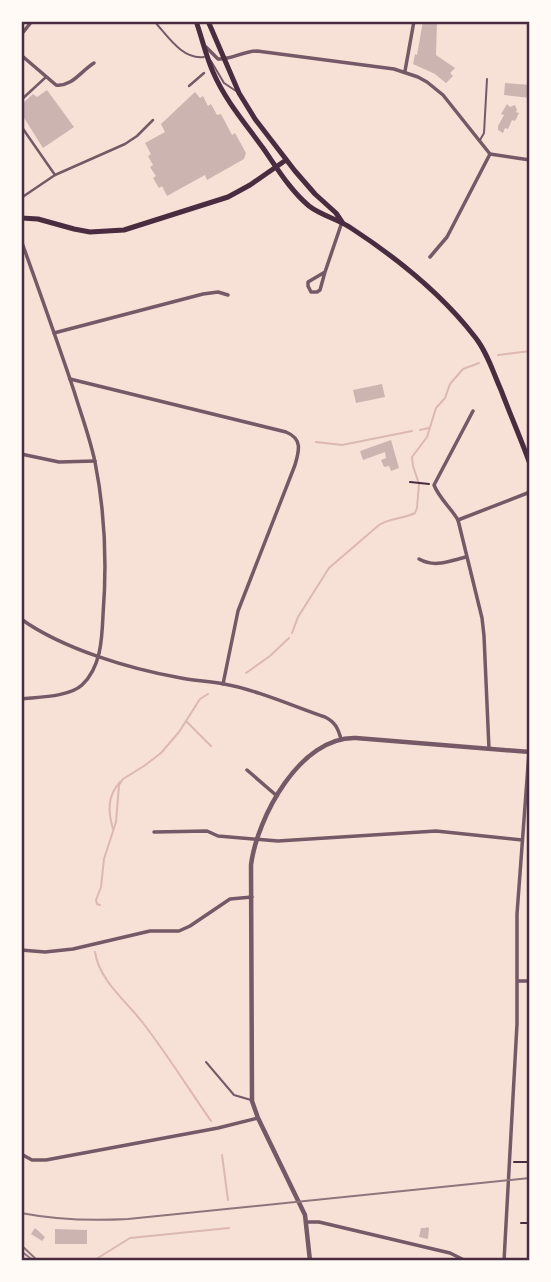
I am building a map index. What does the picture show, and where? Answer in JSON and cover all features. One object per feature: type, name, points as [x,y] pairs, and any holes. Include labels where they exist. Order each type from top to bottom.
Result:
[{"type":"main road","points":[[197,21],[212,70],[231,104],[297,194],[323,215],[342,222],[389,253],[416,275],[461,319],[477,339],[490,364],[530,464]]},
{"type":"main road","points":[[208,21],[239,93],[255,119],[286,160],[342,222]]},
{"type":"main road","points":[[21,218],[38,219],[90,232],[124,230],[228,197],[286,160]]},
{"type":"street","points":[[21,35],[32,21]]},
{"type":"street","points":[[405,71],[414,21]]},
{"type":"street","points":[[204,45],[216,59],[257,51],[405,71],[436,89],[490,154],[530,160]]},
{"type":"street","points":[[21,55],[46,78],[62,86],[68,85],[94,63]]},
{"type":"street","points":[[189,86],[204,73]]},
{"type":"street","points":[[21,100],[46,78]]},
{"type":"street","points":[[21,198],[55,176],[125,144],[153,120]]},
{"type":"street","points":[[21,126],[55,176]]},
{"type":"street","points":[[430,257],[447,237],[490,154]]},
{"type":"street","points":[[325,272],[308,282],[311,292],[320,290],[342,222]]},
{"type":"street","points":[[21,240],[70,379],[95,461],[102,500],[105,554],[105,591],[99,656],[83,684],[67,693],[21,699]]},
{"type":"street","points":[[54,333],[203,294],[218,292],[228,295]]},
{"type":"street","points":[[70,379],[286,432],[297,439],[299,450],[295,465],[238,611],[223,684]]},
{"type":"street","points":[[473,411],[434,485],[458,520],[484,627],[489,749]]},
{"type":"street","points":[[21,454],[59,462],[95,461]]},
{"type":"street","points":[[458,520],[530,492]]},
{"type":"street","points":[[419,559],[427,564],[436,564],[466,557]]},
{"type":"street","points":[[21,619],[50,636],[99,656],[156,673],[223,684],[326,717],[337,726],[341,739]]},
{"type":"street","points":[[310,1261],[307,1222],[252,1101],[251,865],[257,839],[277,796],[294,772],[310,755],[327,744],[356,738],[530,752],[517,914],[517,1024],[504,1261]]},
{"type":"street","points":[[247,770],[277,796]]},
{"type":"street","points":[[154,832],[207,831],[218,836],[278,841],[436,831],[522,840]]},
{"type":"street","points":[[21,950],[53,952],[150,930],[178,931],[230,900],[251,897]]},
{"type":"street","points":[[518,981],[530,981]]},
{"type":"street","points":[[21,1154],[32,1160],[46,1160],[258,1118]]},
{"type":"street","points":[[307,1222],[318,1222],[450,1253],[466,1261]]},
{"type":"lane","points":[[153,21],[185,54],[199,58],[208,57],[224,83],[239,93]]},
{"type":"lane","points":[[480,141],[484,132],[487,79]]},
{"type":"lane","points":[[206,1062],[234,1095],[252,1101]]},
{"type":"path","points":[[410,482],[422,482]]},
{"type":"path","points":[[510,1162],[530,1162]]},
{"type":"path","points":[[521,1223],[530,1223]]},
{"type":"building","points":[[423,21],[437,21],[436,55],[455,68],[450,73],[453,76],[446,83],[435,74],[413,64]]},
{"type":"building","points":[[505,83],[530,85],[530,98],[504,95]]},
{"type":"building","points":[[47,90],[74,127],[43,148],[21,113],[21,105],[33,94],[37,97]]},
{"type":"building","points":[[195,92],[200,98],[203,96],[208,106],[211,104],[217,115],[221,114],[246,153],[244,159],[207,180],[205,175],[167,196],[162,186],[159,188],[153,178],[156,176],[150,167],[153,165],[148,156],[151,154],[145,143],[165,132],[161,124]]},
{"type":"building","points":[[507,104],[510,107],[515,105],[516,112],[519,113],[503,133],[498,130],[498,126]]},
{"type":"building","points":[[382,384],[385,397],[356,403],[353,390]]},
{"type":"building","points":[[391,440],[399,468],[391,471],[389,466],[384,467],[381,460],[386,458],[385,452],[363,460],[360,451]]},
{"type":"building","points":[[35,1228],[45,1237],[42,1241],[31,1234]]},
{"type":"building","points":[[421,1228],[429,1228],[428,1239],[419,1237]]},
{"type":"building","points":[[55,1229],[87,1230],[87,1244],[55,1244]]},
{"type":"waterway","points":[[498,355],[530,351]]},
{"type":"waterway","points":[[292,633],[298,617],[329,568],[379,525],[415,513],[419,484],[412,457],[427,437],[436,408],[445,398],[450,384],[463,369],[479,363]]},
{"type":"waterway","points":[[420,430],[429,428]]},
{"type":"waterway","points":[[316,442],[342,445],[412,431]]},
{"type":"waterway","points":[[246,673],[289,638]]},
{"type":"waterway","points":[[100,905],[96,900],[101,887],[104,859],[116,822],[119,785],[123,779],[161,753],[179,732],[200,699],[208,694]]},
{"type":"waterway","points":[[187,722],[211,746]]},
{"type":"waterway","points":[[113,829],[110,804],[120,782]]},
{"type":"waterway","points":[[95,952],[107,981],[152,1035],[211,1121]]},
{"type":"waterway","points":[[222,1155],[228,1200]]},
{"type":"waterway","points":[[93,1261],[130,1238],[229,1228]]},
{"type":"tram line","points":[[21,1245],[38,1261]]},
{"type":"railway","points":[[21,1213],[74,1219],[128,1219],[530,1178]]},
{"type":"railway","points":[[21,1251],[34,1261]]}]
